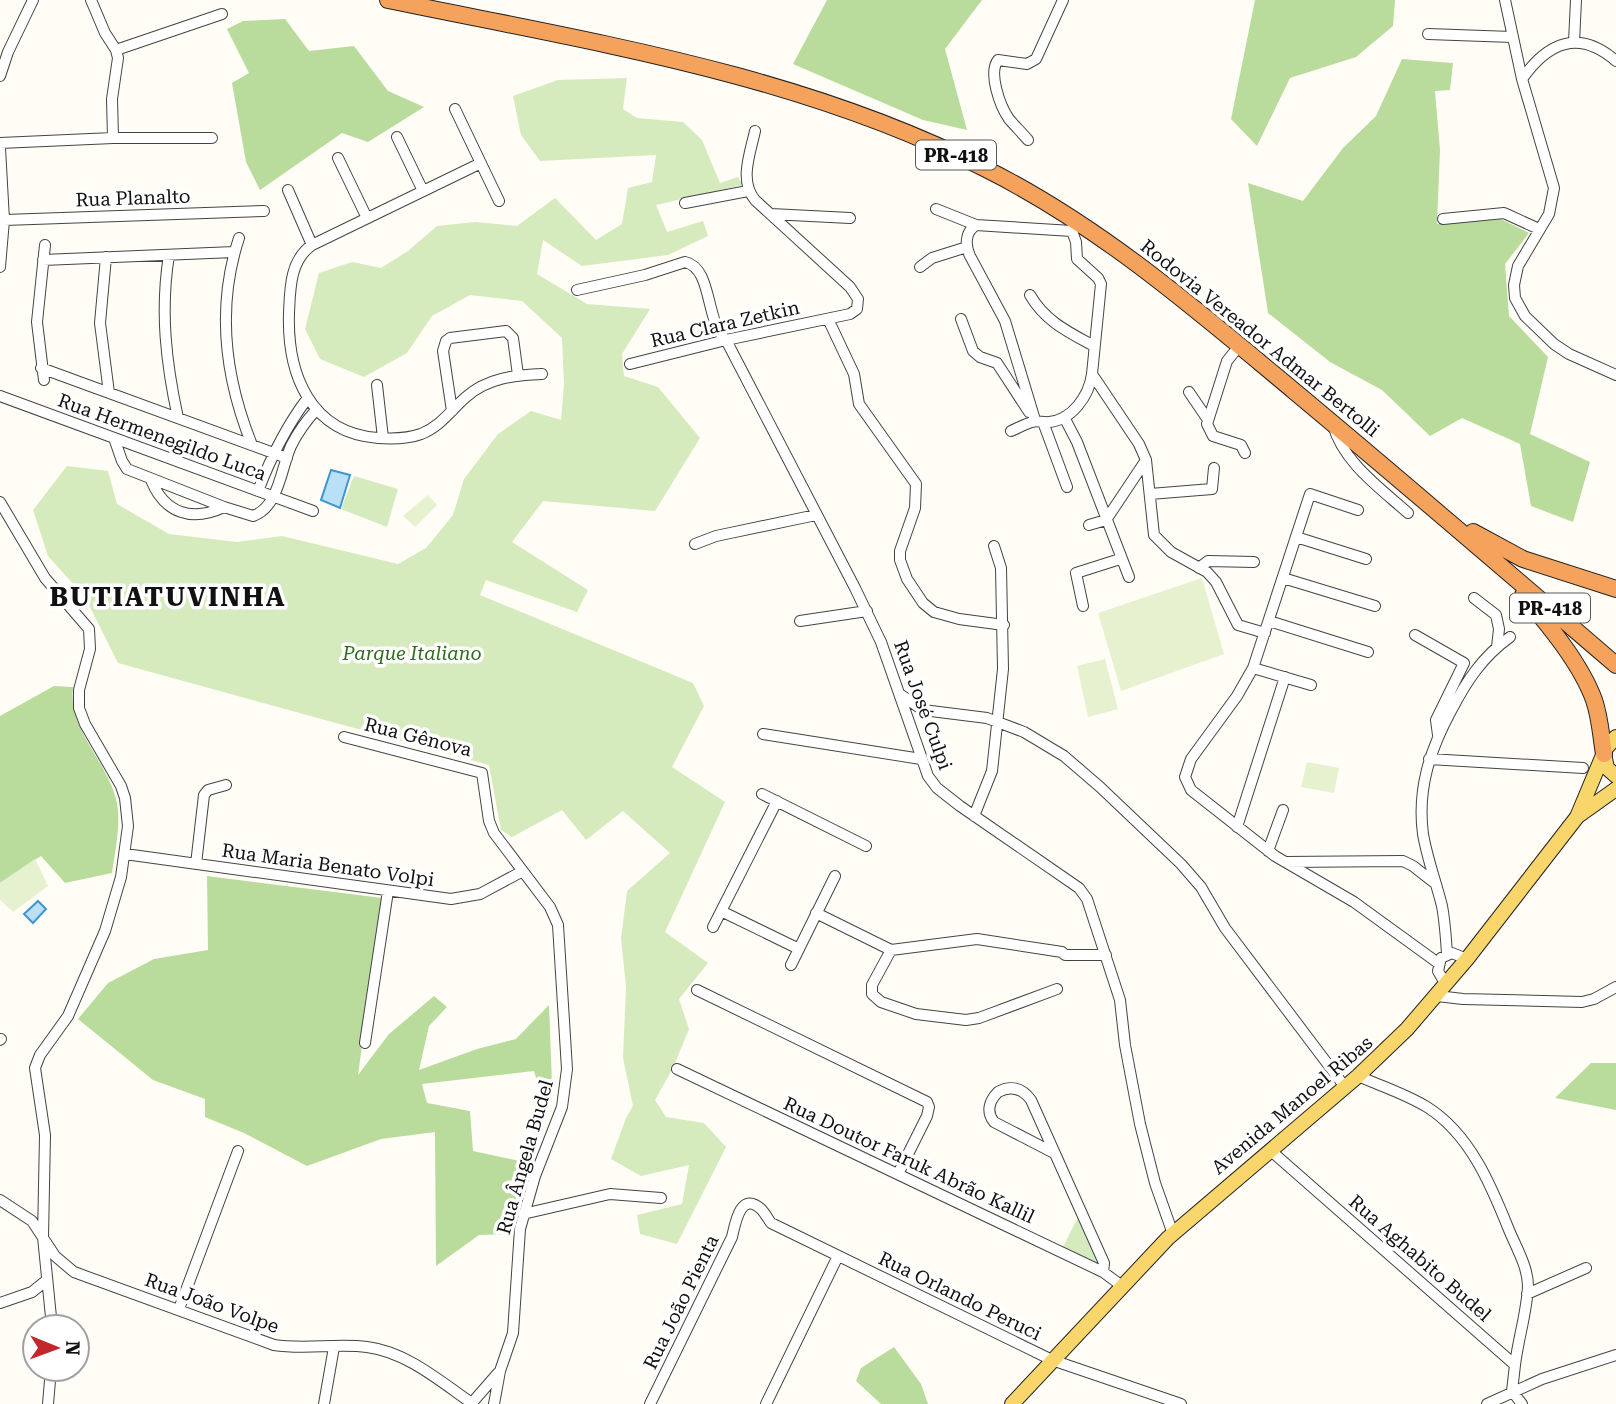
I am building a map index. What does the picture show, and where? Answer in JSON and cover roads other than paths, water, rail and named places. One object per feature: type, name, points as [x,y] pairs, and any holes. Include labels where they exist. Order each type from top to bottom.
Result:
[{"type":"highway","name":"Rodovia Vereador Admar Bertolli","points":[[388,0],[643,53],[776,85],[874,120],[985,168],[1179,296],[1332,422],[1616,665]]},
{"type":"highway","points":[[1429,505],[1523,559],[1616,589]]},
{"type":"highway","points":[[1485,552],[1541,616],[1580,673],[1593,699],[1604,754]]},
{"type":"main road","name":"Avenida Manoel Ribas","points":[[1012,1404],[1173,1234],[1358,1076],[1392,1045],[1441,991],[1577,817],[1609,743],[1616,737]]},
{"type":"main road","points":[[1604,754],[1607,768],[1616,776]]},
{"type":"main road","name":"Avenida Manoel Ribas","points":[[1577,817],[1616,789]]},
{"type":"street","points":[[0,76],[8,52],[33,0]]},
{"type":"street","points":[[91,0],[118,58],[111,109],[113,138]]},
{"type":"street","points":[[1028,141],[1005,112],[994,67],[998,60],[1027,64],[1036,59],[1063,0]]},
{"type":"street","points":[[1504,0],[1522,79],[1553,188],[1551,207],[1515,274],[1515,298],[1519,308],[1561,349],[1616,375]]},
{"type":"street","points":[[1574,42],[1576,0]]},
{"type":"street","points":[[116,50],[222,13]]},
{"type":"street","points":[[1429,34],[1512,37]]},
{"type":"street","points":[[1522,79],[1542,55],[1553,48],[1574,42],[1594,45],[1616,61]]},
{"type":"street","points":[[455,109],[499,201]]},
{"type":"street","points":[[755,131],[746,174],[748,191],[771,214],[850,218]]},
{"type":"street","points":[[397,137],[423,191]]},
{"type":"street","points":[[0,267],[4,220],[0,145],[113,138],[212,138]]},
{"type":"street","points":[[338,158],[367,219]]},
{"type":"street","points":[[481,163],[312,246],[297,260],[289,318],[294,367],[307,399],[327,419],[351,432],[383,438],[419,434],[439,424],[479,388],[500,379],[542,374]]},
{"type":"street","points":[[288,190],[312,246]]},
{"type":"street","points":[[685,203],[748,191]]},
{"type":"street","points":[[936,209],[976,225],[1074,227],[1077,259],[1101,284],[1092,374],[1085,394],[1076,408],[1064,417],[1039,421],[1012,431]]},
{"type":"street","name":"Rua Planalto","points":[[4,220],[264,211]]},
{"type":"street","points":[[1443,219],[1504,213],[1539,229]]},
{"type":"street","name":"Rua Clara Zetkin","points":[[630,364],[855,312],[858,305],[855,293],[771,214]]},
{"type":"street","points":[[976,225],[970,231],[967,247],[1005,321],[1039,421],[1067,487]]},
{"type":"street","points":[[239,238],[226,295],[227,355],[234,395],[252,445]]},
{"type":"street","points":[[44,380],[37,322],[45,245]]},
{"type":"street","points":[[920,267],[932,258],[967,247]]},
{"type":"street","points":[[43,260],[234,252]]},
{"type":"street","points":[[169,255],[164,293],[164,330],[178,418]]},
{"type":"street","points":[[106,257],[100,323],[109,393]]},
{"type":"street","name":"Rua José Culpi","points":[[578,289],[645,275],[678,262],[691,263],[701,275],[716,327],[726,340],[867,611],[886,653],[928,776],[937,788],[974,816],[1084,893],[1122,1007],[1128,1066],[1147,1155],[1173,1234]]},
{"type":"street","points":[[1030,295],[1039,310],[1051,322],[1094,346]]},
{"type":"street","points":[[828,319],[854,374],[859,404],[916,484],[915,508],[900,551],[900,560],[907,579],[923,603],[934,612],[959,619],[1004,625]]},
{"type":"street","points":[[961,319],[973,351],[980,357],[997,363],[1039,421]]},
{"type":"street","points":[[452,411],[443,352],[446,341],[450,338],[506,331],[513,338],[518,375]]},
{"type":"street","points":[[1240,345],[1227,361],[1208,420],[1209,431],[1216,437],[1237,443],[1244,448],[1245,453]]},
{"type":"street","points":[[41,368],[287,458]]},
{"type":"street","points":[[1092,374],[1139,444],[1146,460],[1154,535],[1171,552],[1199,568],[1216,582],[1238,625],[1265,634]]},
{"type":"street","points":[[377,385],[383,438]]},
{"type":"street","points":[[1189,392],[1208,420]]},
{"type":"street","name":"Rua Hermenegildo Luca","points":[[0,396],[313,511]]},
{"type":"street","points":[[258,491],[288,424],[307,399]]},
{"type":"street","points":[[114,438],[124,465],[151,480],[253,516],[264,510],[274,497],[299,432],[316,410]]},
{"type":"street","points":[[1064,417],[1077,442],[1129,577]]},
{"type":"street","points":[[1332,422],[1342,449],[1375,484],[1408,513]]},
{"type":"street","points":[[1089,525],[1106,520],[1146,460]]},
{"type":"street","points":[[1150,494],[1212,489],[1213,468]]},
{"type":"street","points":[[151,480],[160,499],[177,510],[197,515],[224,507]]},
{"type":"street","points":[[1358,510],[1310,494],[1253,668],[1237,696],[1191,759],[1185,778],[1191,790],[1268,851],[1354,902],[1438,962]]},
{"type":"street","points":[[0,502],[44,578],[89,629],[91,642],[79,690],[79,708],[125,798],[128,826],[116,897],[105,931],[68,1016],[34,1068],[45,1135],[43,1237],[51,1313]]},
{"type":"street","points":[[695,544],[716,536],[816,515]]},
{"type":"street","points":[[1296,537],[1366,559]]},
{"type":"street","points":[[974,816],[992,771],[1004,655],[1001,568],[994,546]]},
{"type":"street","points":[[1083,606],[1076,573],[1120,559]]},
{"type":"street","points":[[1199,568],[1208,561],[1254,562]]},
{"type":"street","points":[[1283,578],[1375,606]]},
{"type":"street","points":[[1474,598],[1496,615],[1499,629],[1497,647]]},
{"type":"street","points":[[800,621],[867,611]]},
{"type":"street","points":[[1269,621],[1368,652]]},
{"type":"street","points":[[1415,635],[1464,663],[1436,720],[1438,735]]},
{"type":"street","points":[[1447,954],[1444,916],[1426,848],[1422,818],[1423,789],[1438,735],[1472,674],[1510,637]]},
{"type":"street","points":[[1253,668],[1311,685]]},
{"type":"street","points":[[1237,827],[1285,677]]},
{"type":"street","points":[[901,695],[914,705],[933,712],[999,722],[1036,738],[1056,750],[1100,786],[1192,876],[1225,928],[1345,1087]]},
{"type":"street","points":[[763,734],[921,758]]},
{"type":"street","name":"Rua Gênova","points":[[344,737],[482,773]]},
{"type":"street","points":[[1429,760],[1583,768]]},
{"type":"street","name":"Rua Ângela Budel","points":[[482,773],[491,828],[521,872],[550,907],[558,925],[567,1069],[562,1107],[523,1214],[517,1244],[513,1333],[500,1371],[494,1404]]},
{"type":"street","points":[[196,864],[204,795],[208,790],[226,785]]},
{"type":"street","points":[[762,794],[866,846]]},
{"type":"street","points":[[713,927],[776,801]]},
{"type":"street","points":[[1268,851],[1283,810]]},
{"type":"street","name":"Rua Maria Benato Volpi","points":[[125,854],[440,899],[462,899],[480,894],[521,872]]},
{"type":"street","points":[[1284,862],[1403,861],[1436,884]]},
{"type":"street","points":[[791,965],[835,876]]},
{"type":"street","points":[[365,1043],[388,891]]},
{"type":"street","points":[[721,911],[799,949]]},
{"type":"street","points":[[816,914],[891,950],[977,939],[1074,956],[1105,953]]},
{"type":"street","points":[[891,950],[872,985],[872,994],[881,1002],[923,1015],[973,1019],[1057,989]]},
{"type":"street","points":[[1438,962],[1447,954],[1456,954],[1467,959]]},
{"type":"street","points":[[1438,962],[1441,991],[1463,999],[1581,1002],[1594,999],[1616,987]]},
{"type":"street","points":[[697,990],[924,1100],[929,1107],[927,1116],[898,1174]]},
{"type":"street","name":"Rua Doutor Faruk Abrão Kallil","points":[[677,1069],[1103,1272],[1122,1286]]},
{"type":"street","points":[[1358,1076],[1427,1107],[1457,1134],[1474,1157],[1496,1199],[1528,1278],[1514,1365],[1513,1391],[1522,1404]]},
{"type":"street","points":[[1054,1153],[998,1126],[990,1117],[991,1100],[998,1092],[1011,1087],[1023,1091],[1031,1100],[1105,1265],[1103,1272]]},
{"type":"street","name":"Rua Aghabito Budel","points":[[1270,1150],[1514,1365]]},
{"type":"street","points":[[179,1309],[238,1151]]},
{"type":"street","points":[[523,1214],[610,1194],[661,1198]]},
{"type":"street","name":"Rua João Volpe","points":[[0,1200],[25,1215],[55,1256],[74,1272],[274,1345],[299,1348],[367,1347],[389,1353],[426,1372],[472,1404]]},
{"type":"street","name":"Rua Orlando Peruci","points":[[738,1213],[746,1206],[757,1206],[771,1223],[1052,1360],[1181,1404]]},
{"type":"street","name":"Rua João Pienta","points":[[650,1404],[732,1237],[738,1213]]},
{"type":"street","points":[[766,1404],[838,1256]]},
{"type":"street","points":[[1527,1294],[1586,1268]]},
{"type":"street","points":[[0,1303],[32,1292],[47,1280]]},
{"type":"street","points":[[324,1404],[334,1347]]},
{"type":"street","points":[[1487,1404],[1558,1373],[1616,1354]]},
{"type":"street","points":[[472,1404],[500,1371]]},
{"type":"street","points":[[48,1404],[50,1383]]},
{"type":"water","points":[[331,470],[350,475],[340,508],[321,500]]},
{"type":"water","points":[[38,901],[46,909],[33,923],[24,914]]},
{"type":"district","name":"BUTIATUVINHA","points":[[168,597]]},
{"type":"park label","name":"Parque Italiano","points":[[412,653]]}]
